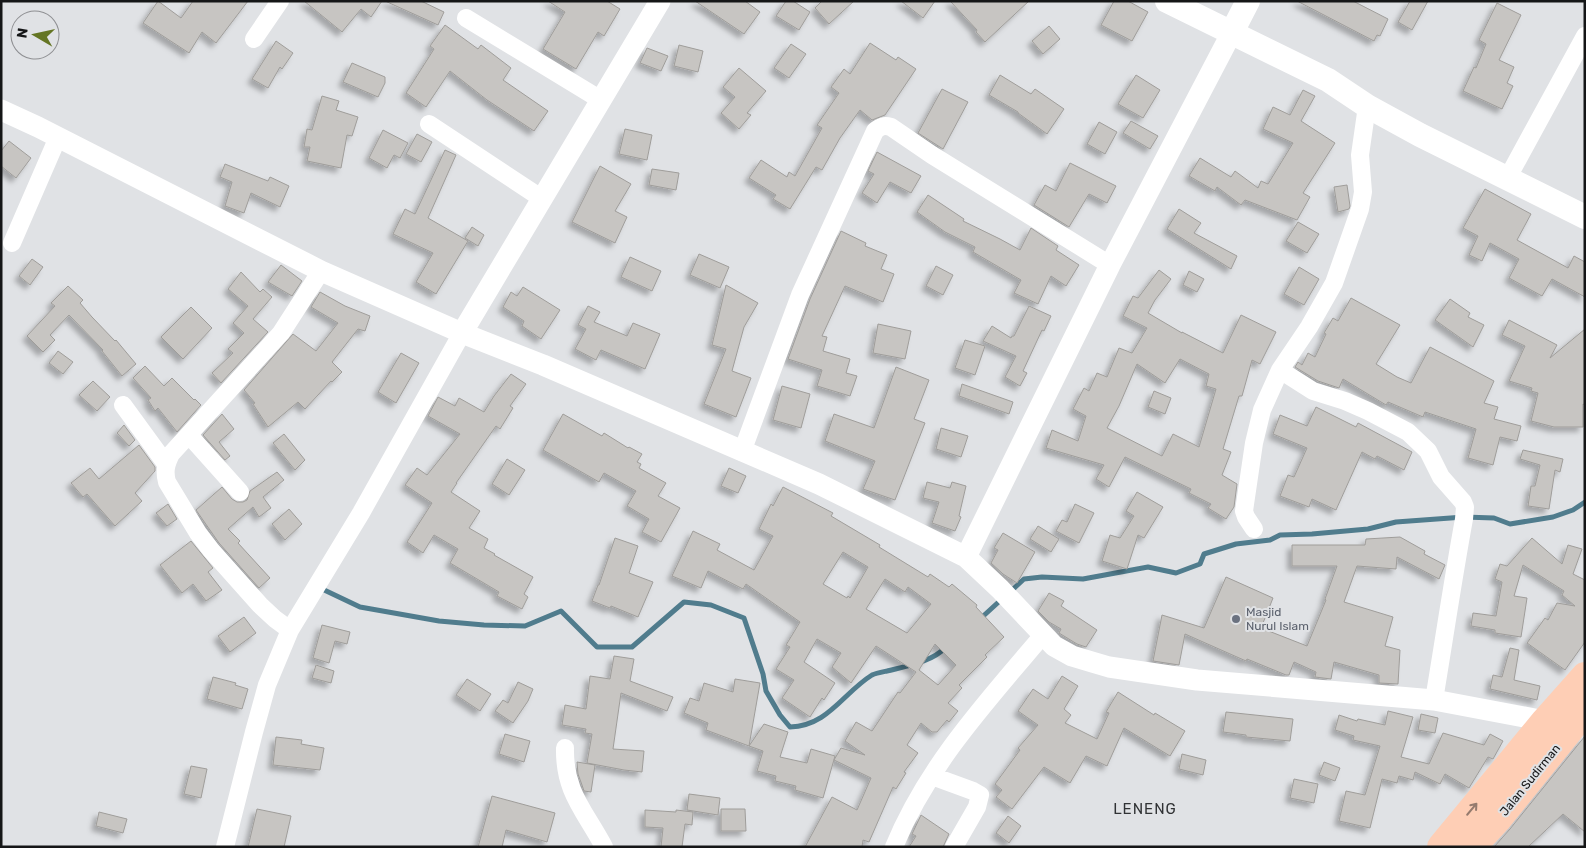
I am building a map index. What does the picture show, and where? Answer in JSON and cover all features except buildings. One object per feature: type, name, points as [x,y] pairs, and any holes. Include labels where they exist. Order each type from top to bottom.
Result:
[{"type":"main road","points":[[1167,1],[1328,80],[1367,106],[1420,135],[1585,217]]},
{"type":"main road","points":[[1232,32],[1248,1]]},
{"type":"main road","points":[[1441,847],[1545,720],[1585,676]]},
{"type":"main road","name":"Jalan Sudirman","points":[[1472,847],[1498,819],[1585,711]]},
{"type":"street","points":[[254,39],[280,1]]},
{"type":"street","points":[[225,847],[265,695],[290,630],[362,513],[462,332],[660,1]]},
{"type":"street","points":[[466,18],[601,100]]},
{"type":"street","points":[[966,557],[1110,265],[1232,32]]},
{"type":"street","points":[[1507,179],[1585,36]]},
{"type":"street","points":[[1254,529],[1246,518],[1244,511],[1250,466],[1262,410],[1280,370],[1309,327],[1334,283],[1360,209],[1363,192],[1360,155],[1367,106]]},
{"type":"street","points":[[1,110],[321,271],[819,484],[966,557],[1019,608],[1054,646],[1072,656],[1116,668],[1198,680],[1434,700],[1545,720]]},
{"type":"street","points":[[429,124],[542,198]]},
{"type":"street","points":[[742,452],[800,295],[875,131],[884,125],[891,127],[932,155],[1110,265]]},
{"type":"street","points":[[12,243],[58,137]]},
{"type":"street","points":[[290,630],[260,605],[198,533],[167,482],[165,474],[166,464],[171,454],[281,333],[321,271]]},
{"type":"street","points":[[1280,370],[1313,391],[1345,401],[1368,411],[1416,438],[1428,451],[1441,476],[1463,502],[1464,515],[1448,604],[1443,650],[1434,700]]},
{"type":"street","points":[[123,405],[166,464]]},
{"type":"street","points":[[188,435],[240,492]]},
{"type":"street","points":[[894,847],[919,795],[932,776],[982,706],[1043,635]]},
{"type":"street","points":[[565,748],[564,762],[569,784],[604,847]]},
{"type":"street","points":[[932,776],[980,795],[979,803],[954,847]]},
{"type":"waterway","points":[[1010,592],[1024,579],[1042,577],[1083,579],[1148,567],[1176,573],[1200,564],[1204,554],[1236,544],[1270,540],[1280,535],[1368,529],[1396,522],[1464,517],[1494,518],[1510,524],[1553,517],[1573,510],[1585,502]]},
{"type":"waterway","points":[[320,588],[360,607],[439,621],[525,626],[561,611],[597,647],[632,647],[684,602],[711,605],[744,618],[763,674],[766,691],[780,715],[790,727],[815,721],[825,715],[872,675],[926,660],[946,647]]},
{"type":"waterway","points":[[980,619],[1003,598]]},
{"type":"place","name":"Masjid Nurul Islam","points":[[1236,619]]},
{"type":"district","name":"LENENG","points":[[1145,809]]}]
